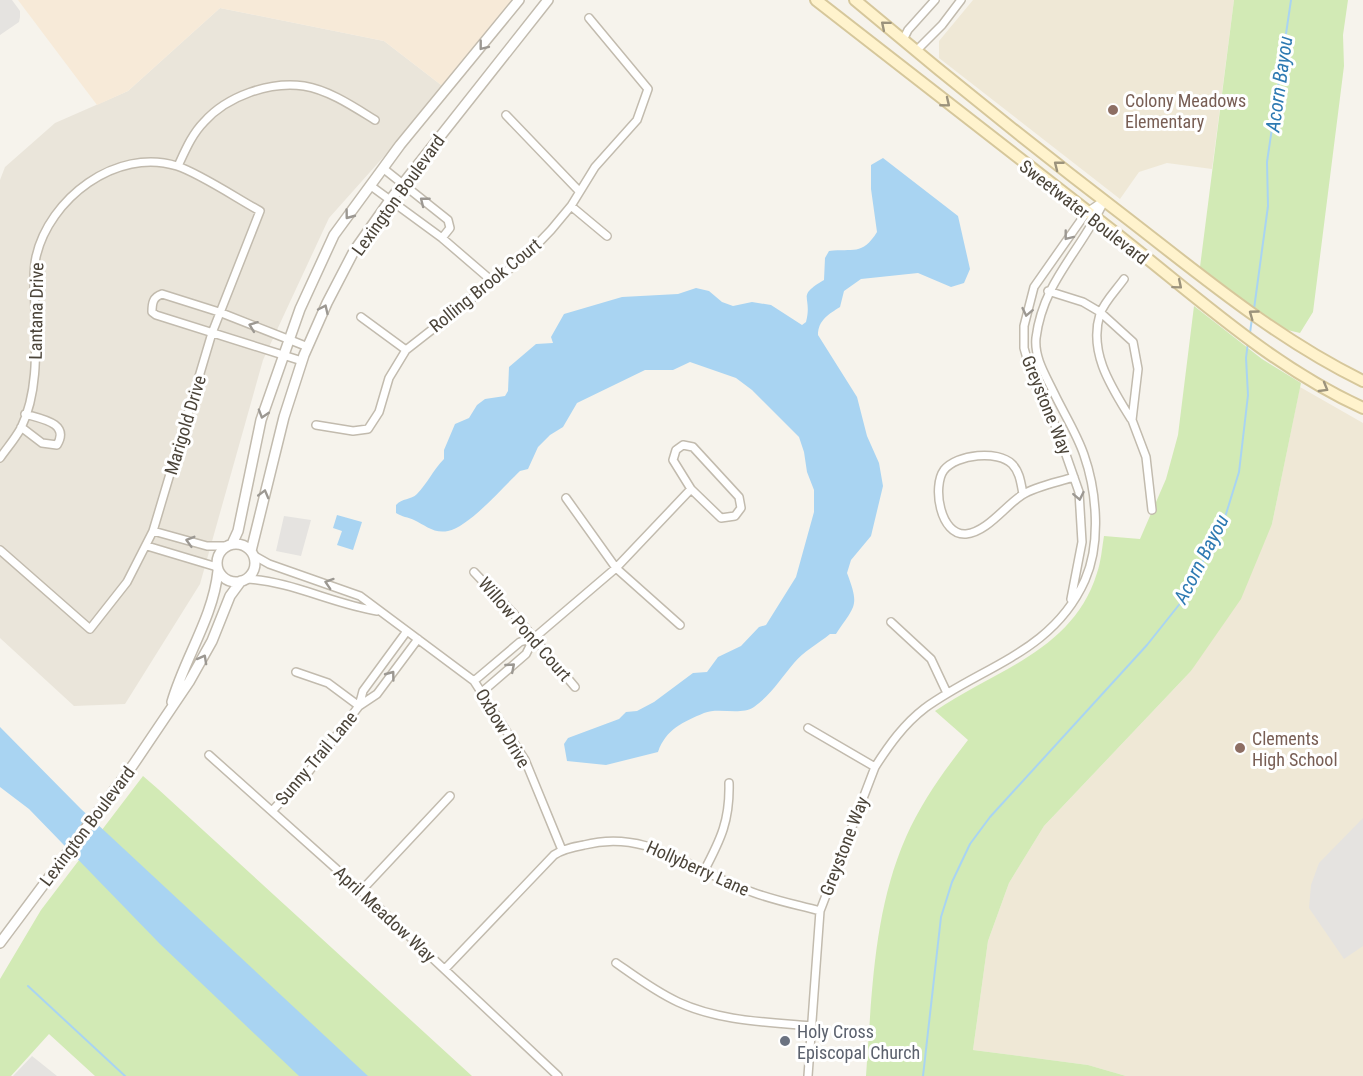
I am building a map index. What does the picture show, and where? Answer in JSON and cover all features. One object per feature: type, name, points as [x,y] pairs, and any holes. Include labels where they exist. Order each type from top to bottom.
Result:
[{"type":"main road","name":"Sweetwater Boulevard","points":[[816,0],[1212,311],[1286,365],[1363,408]]},
{"type":"main road","name":"Sweetwater Boulevard","points":[[855,0],[1104,201],[1215,286],[1291,341],[1363,381]]},
{"type":"main road","points":[[897,62],[903,40]]},
{"type":"main road","points":[[897,62],[916,51]]},
{"type":"street","name":"Lexington Boulevard","points":[[229,545],[238,531],[261,420],[283,355],[334,235],[370,186],[519,0]]},
{"type":"street","name":"Lexington Boulevard","points":[[252,553],[284,417],[302,361],[354,251],[390,200],[548,0]]},
{"type":"street","points":[[903,40],[908,30],[935,0]]},
{"type":"street","points":[[916,51],[942,25],[961,0]]},
{"type":"street","name":"Rolling Brook Court","points":[[316,424],[353,431],[368,429],[379,412],[389,378],[406,350],[526,256],[571,206],[579,191],[615,142],[637,120],[645,104],[648,89],[589,18]]},
{"type":"street","points":[[178,166],[203,123],[216,111],[244,95],[272,86],[305,86],[343,100],[375,120]]},
{"type":"street","points":[[506,115],[579,191]]},
{"type":"street","name":"Lantana Drive","points":[[0,458],[21,428],[36,362],[36,259],[40,244],[56,214],[80,189],[115,168],[154,162],[178,166],[260,211]]},
{"type":"street","points":[[384,169],[448,220],[450,228],[442,238]]},
{"type":"street","points":[[370,186],[442,238],[492,281]]},
{"type":"street","name":"Greystone Way","points":[[1070,605],[1082,542],[1081,507],[1074,477],[1057,429],[1034,383],[1024,348],[1027,308],[1034,287],[1086,213],[1104,201]]},
{"type":"street","name":"Greystone Way","points":[[808,1076],[820,910],[875,767],[909,721],[948,693],[1026,650],[1054,625],[1070,605],[1091,565],[1095,542],[1090,475],[1083,453],[1038,360],[1036,340],[1048,291],[1070,253],[1095,220],[1104,201]]},
{"type":"street","points":[[571,206],[607,236]]},
{"type":"street","name":"Marigold Drive","points":[[0,550],[90,629],[123,589],[153,531],[219,312],[260,211]]},
{"type":"street","points":[[1124,279],[1100,312],[1097,336],[1103,373],[1132,420],[1146,457],[1152,510]]},
{"type":"street","points":[[1048,291],[1083,302],[1100,312],[1133,342],[1138,369],[1132,420]]},
{"type":"street","points":[[302,361],[156,315],[152,312],[152,302],[162,294],[219,312],[308,347]]},
{"type":"street","points":[[361,317],[406,350]]},
{"type":"street","points":[[1049,417],[1063,411]]},
{"type":"street","points":[[21,428],[50,446],[57,445],[62,437],[61,430],[54,422],[25,414]]},
{"type":"street","points":[[683,445],[693,447],[739,497],[741,508],[735,516],[721,518],[691,489],[673,460],[676,450],[683,445]]},
{"type":"street","points":[[1023,494],[1017,470],[1004,458],[993,455],[953,463],[940,478],[938,494],[945,520],[956,532],[965,534],[976,531],[1023,494],[1074,477]]},
{"type":"street","points":[[482,692],[526,654],[534,638],[616,568],[691,489]]},
{"type":"street","points":[[566,498],[616,568],[680,625]]},
{"type":"street","points":[[147,546],[217,569],[228,580],[244,580],[254,568],[252,553],[243,545],[207,546],[153,531]]},
{"type":"street","points":[[1082,542],[1095,542]]},
{"type":"street","points":[[217,569],[219,553],[229,545]]},
{"type":"street","name":"Oxbow Drive","points":[[252,553],[269,564],[342,587],[360,596],[474,681],[525,760],[562,850]]},
{"type":"street","name":"Lexington Boulevard","points":[[170,707],[178,678],[213,601],[217,569]]},
{"type":"street","name":"Willow Pond Court","points":[[474,572],[575,687]]},
{"type":"street","name":"Oxbow Drive","points":[[244,580],[264,579],[354,607],[380,611]]},
{"type":"street","name":"Lexington Boulevard","points":[[0,943],[114,790],[202,662],[230,596],[244,580]]},
{"type":"street","points":[[891,622],[931,659],[948,693]]},
{"type":"street","name":"Sunny Trail Lane","points":[[359,706],[363,691],[407,631]]},
{"type":"street","points":[[474,681],[520,642],[534,638]]},
{"type":"street","name":"Sunny Trail Lane","points":[[273,810],[310,770],[359,706],[377,694],[418,639]]},
{"type":"street","points":[[296,672],[328,683],[359,706]]},
{"type":"street","points":[[808,728],[875,767]]},
{"type":"street","name":"April Meadow Way","points":[[209,755],[273,810],[558,1076]]},
{"type":"street","points":[[704,871],[725,830],[729,783]]},
{"type":"street","points":[[361,891],[450,796]]},
{"type":"street","name":"Hollyberry Lane","points":[[445,969],[540,868],[562,850],[604,840],[630,840],[650,846],[760,896],[820,910]]},
{"type":"street","points":[[616,963],[678,1002],[705,1012],[741,1019],[810,1026]]},
{"type":"shaded area","points":[[0,0],[12,0],[20,11],[20,17],[19,22],[0,35]]},
{"type":"shaded area","points":[[18,0],[512,0],[445,88],[384,41],[220,8],[128,91],[97,105]]},
{"type":"shaded area","name":"Colony Meadows Elementary","points":[[973,0],[1234,0],[1212,169],[1167,163],[1139,172],[1120,199],[939,58],[939,41]]},
{"type":"shaded area","points":[[220,8],[384,41],[445,88],[329,218],[263,360],[200,584],[125,704],[74,706],[0,638],[0,180],[5,167],[55,123],[128,91]]},
{"type":"shaded area","name":"Clements High School","points":[[1300,387],[1363,423],[1363,1076],[1126,1076],[1088,1065],[973,1050],[988,941],[1009,883],[1044,826],[1191,671],[1272,524]]},
{"type":"shaded area","points":[[284,516],[311,520],[301,556],[276,551]]},
{"type":"shaded area","points":[[1363,818],[1363,946],[1344,959],[1309,908],[1311,885],[1319,863]]},
{"type":"shaded area","points":[[32,1056],[57,1076],[13,1076]]},
{"type":"green space","points":[[1234,0],[1348,0],[1343,35],[1344,66],[1313,312],[1300,333],[1279,328],[1200,267]]},
{"type":"green space","points":[[1194,306],[1262,359],[1301,383],[1272,524],[1241,599],[1191,671],[1044,826],[1009,883],[988,941],[973,1050],[1088,1065],[1126,1076],[866,1076],[880,924],[895,865],[906,837],[926,799],[968,740],[935,711],[1030,656],[1070,622],[1086,600],[1097,573],[1104,536],[1140,539],[1166,479],[1178,435]]},
{"type":"green space","points":[[143,776],[472,1076],[95,1076],[49,1034],[11,1076],[0,1076],[0,979],[41,910]]},
{"type":"water","points":[[883,158],[958,216],[970,269],[964,283],[951,287],[918,273],[861,279],[844,291],[840,307],[825,318],[818,330],[818,335],[857,397],[867,436],[879,463],[883,486],[871,536],[851,560],[847,573],[854,600],[851,611],[836,634],[830,634],[802,655],[771,692],[754,707],[742,711],[710,711],[689,720],[676,727],[666,737],[658,752],[606,765],[567,761],[564,744],[568,738],[619,719],[626,712],[637,711],[654,702],[693,673],[707,672],[718,657],[741,646],[759,627],[766,625],[796,577],[814,512],[814,490],[807,472],[799,437],[752,390],[736,378],[690,362],[673,370],[645,370],[577,403],[563,427],[550,435],[538,447],[528,469],[520,471],[476,514],[456,528],[443,532],[434,530],[396,513],[396,505],[417,494],[444,459],[444,450],[455,424],[469,418],[477,405],[485,399],[505,396],[508,391],[509,367],[536,344],[553,343],[551,337],[564,314],[622,297],[678,294],[696,288],[709,291],[722,302],[733,306],[752,302],[771,305],[802,325],[806,322],[808,313],[807,294],[824,280],[825,258],[829,251],[862,248],[872,240],[877,232],[871,189],[871,165]]},
{"type":"water","points":[[337,515],[362,522],[353,550],[337,545],[342,531],[333,528]]},
{"type":"water","points":[[0,727],[81,809],[368,1076],[299,1076],[160,944],[29,809],[0,787]]},
{"type":"waterway","name":"Acorn Bayou","points":[[1254,309],[1268,206],[1267,162],[1291,0]]},
{"type":"waterway","name":"Acorn Bayou","points":[[1250,333],[1252,318]]},
{"type":"waterway","name":"Acorn Bayou","points":[[923,1076],[941,917],[952,882],[970,844],[990,817],[1147,645],[1186,596],[1226,514],[1239,472],[1248,395],[1246,358],[1248,342]]},
{"type":"waterway","points":[[28,986],[125,1076]]},
{"type":"place","name":"Colony Meadows Elementary","points":[[1113,110]]},
{"type":"place","name":"Clements High School","points":[[1240,748]]},
{"type":"place","name":"Holy Cross Episcopal Church","points":[[785,1041]]}]
